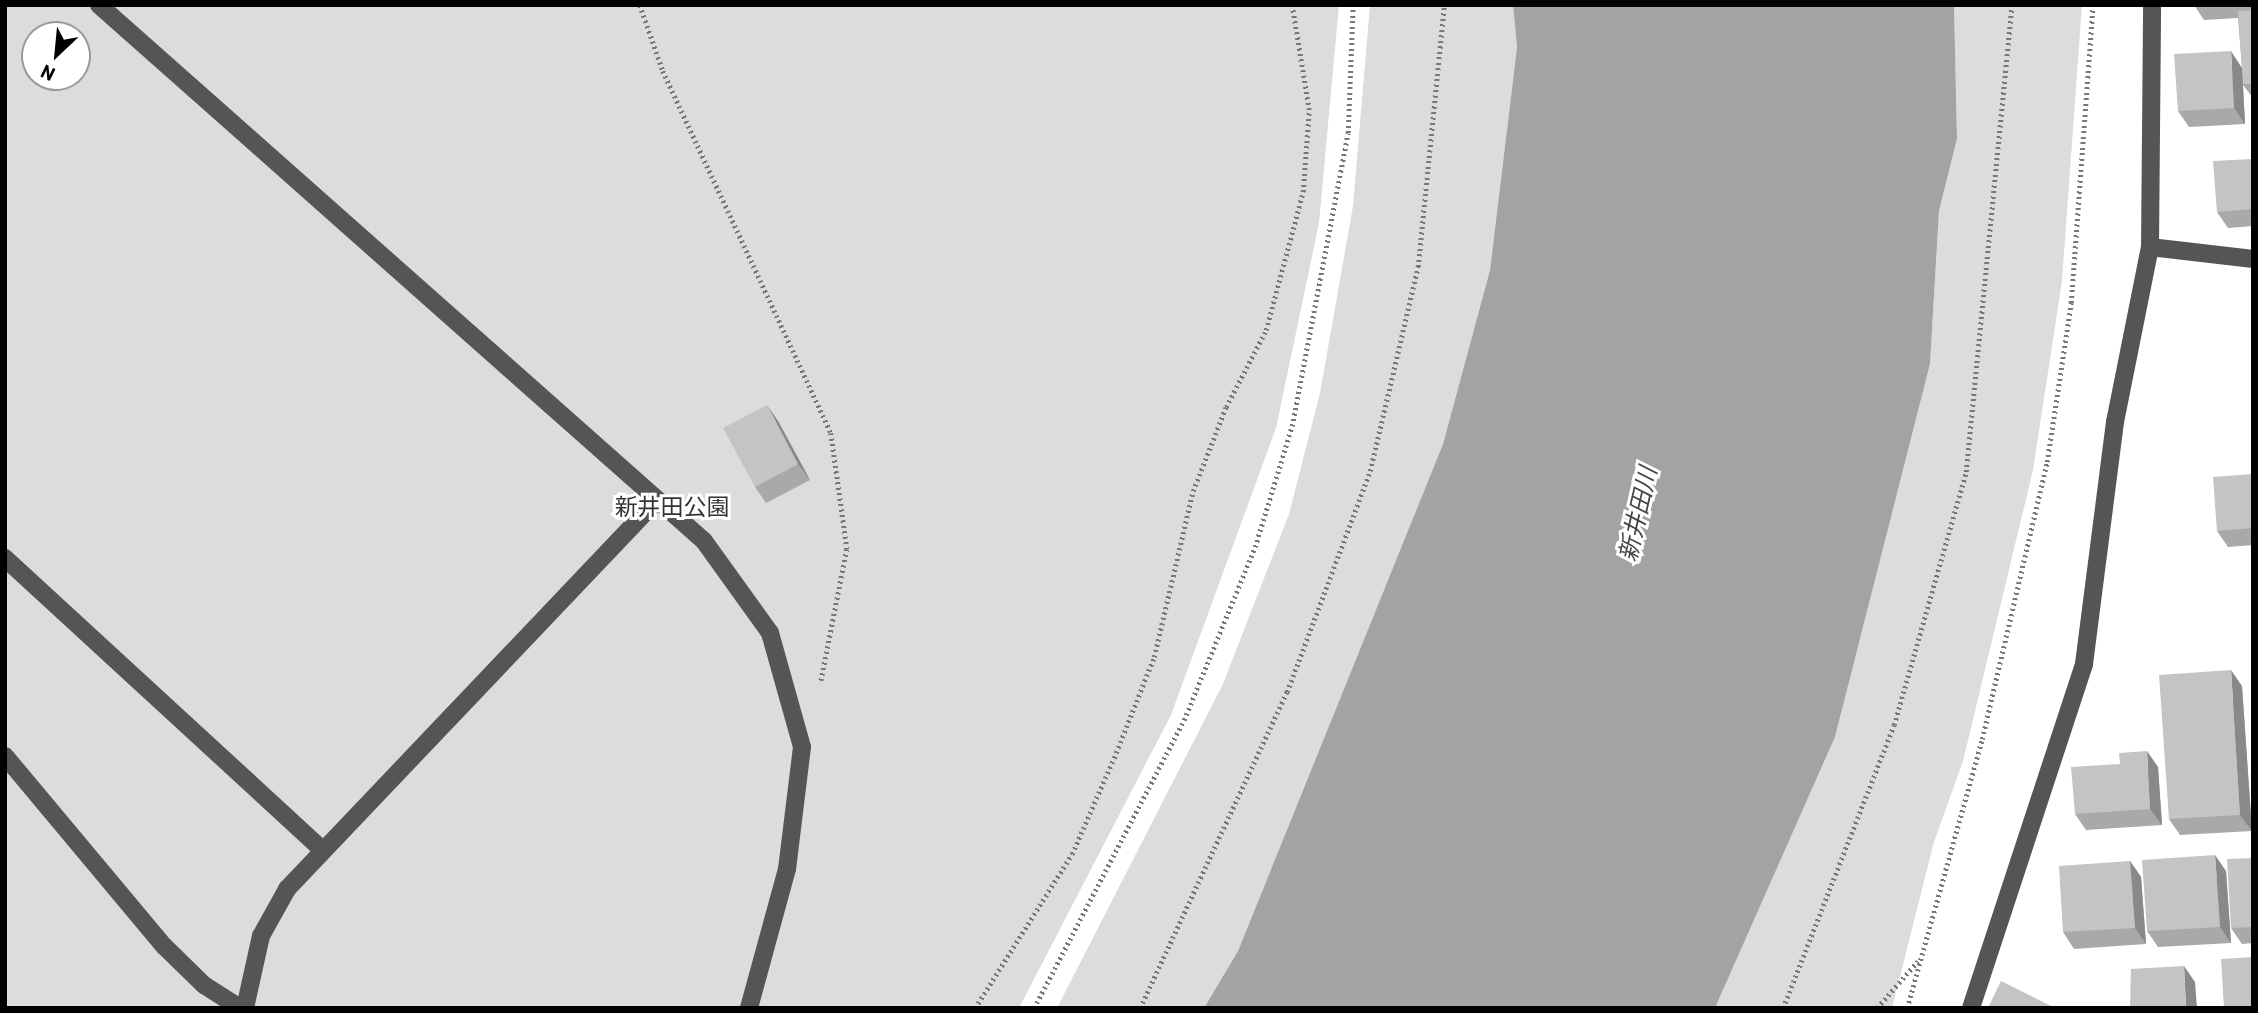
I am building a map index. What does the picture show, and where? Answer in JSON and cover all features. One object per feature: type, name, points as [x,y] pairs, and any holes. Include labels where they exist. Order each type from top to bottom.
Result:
[{"type":"street","points":[[99,5],[704,541],[769,633],[802,747],[788,869],[749,1008]]},
{"type":"street","points":[[1971,1008],[2084,664],[2115,422],[2150,247],[2152,5]]},
{"type":"street","points":[[2150,247],[2253,259]]},
{"type":"street","points":[[5,756],[164,946],[204,985],[243,1008],[261,936],[287,889],[321,849],[657,500]]},
{"type":"street","points":[[5,558],[321,849]]},
{"type":"path","points":[[640,5],[663,71],[831,433],[848,550],[820,686]]},
{"type":"path","points":[[975,1008],[1072,854],[1114,758],[1154,657],[1194,491],[1226,407],[1266,330],[1303,192],[1309,110],[1292,5]]},
{"type":"path","points":[[1034,1008],[1184,720],[1255,547],[1293,426],[1348,133],[1353,5]]},
{"type":"path","points":[[1140,1008],[1287,692],[1370,471],[1418,267],[1444,5]]},
{"type":"path","points":[[1783,1008],[1894,725],[1966,472],[2012,5]]},
{"type":"path","points":[[1907,1008],[1982,739],[2048,462],[2077,250],[2093,5]]},
{"type":"path","points":[[1877,1008],[1919,961]]},
{"type":"green space","name":"新井田公園","points":[[5,5],[1339,5],[1319,223],[1276,428],[1171,715],[1019,1008],[5,1008]]},
{"type":"green space","points":[[1370,5],[1513,5],[1517,47],[1490,270],[1443,444],[1238,951],[1204,1008],[1057,1008],[1223,684],[1289,514],[1320,393],[1353,206]]},
{"type":"green space","points":[[1954,5],[2082,5],[2062,281],[2033,470],[1963,761],[1934,842],[1892,1008],[1715,1008],[1835,737],[1930,364],[1939,211],[1957,139]]},
{"type":"water","name":"新井田川","points":[[1513,5],[1954,5],[1957,139],[1939,211],[1930,364],[1835,737],[1715,1008],[1204,1008],[1238,951],[1443,444],[1490,270],[1517,47]]},
{"type":"building","points":[[2253,10],[2253,84],[2243,84],[2238,11]]},
{"type":"building","points":[[2231,51],[2234,108],[2178,111],[2174,54]]},
{"type":"building","points":[[2253,159],[2253,209],[2217,212],[2213,161]]},
{"type":"building","points":[[767,405],[798,464],[755,487],[723,428]]},
{"type":"building","points":[[2253,474],[2253,528],[2217,531],[2213,477]]},
{"type":"building","points":[[2231,670],[2240,815],[2169,819],[2159,675]]},
{"type":"building","points":[[2147,751],[2150,809],[2075,814],[2071,767],[2120,764],[2119,753]]},
{"type":"building","points":[[2215,855],[2220,927],[2147,931],[2142,860]]},
{"type":"building","points":[[2253,858],[2253,927],[2231,928],[2227,859]]},
{"type":"building","points":[[2130,861],[2135,928],[2063,932],[2059,866]]},
{"type":"building","points":[[2253,957],[2253,1008],[2224,1008],[2221,959]]},
{"type":"building","points":[[2184,966],[2186,1008],[2130,1008],[2131,969]]},
{"type":"building","points":[[2001,981],[2055,1008],[1988,1008]]}]
